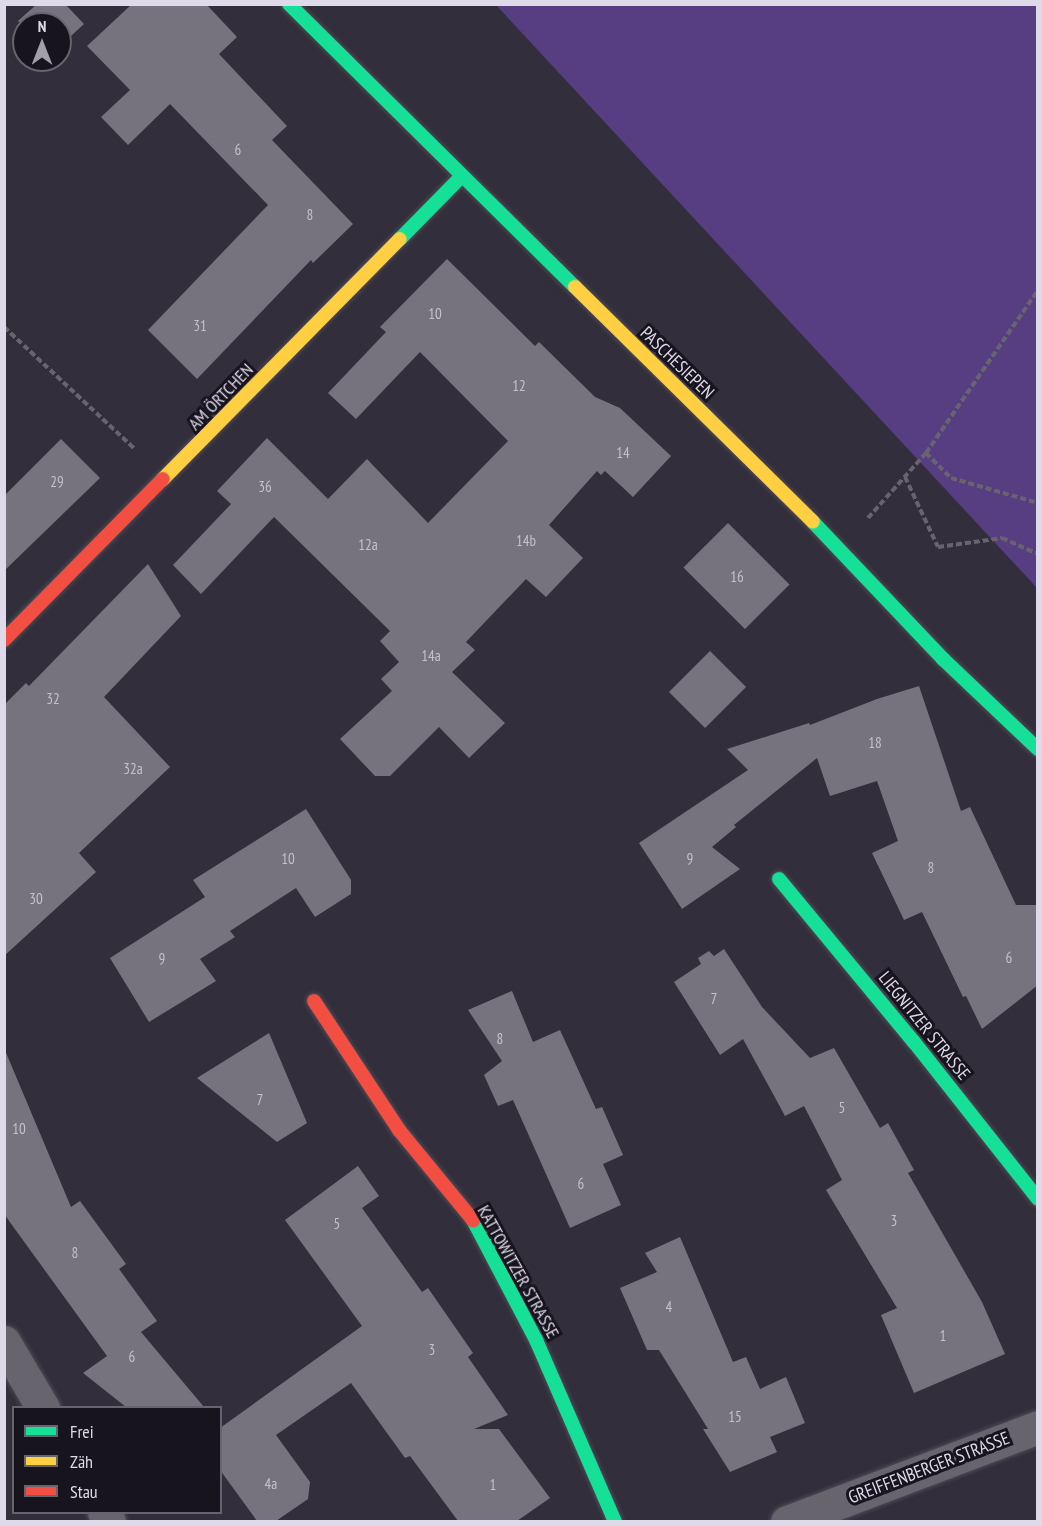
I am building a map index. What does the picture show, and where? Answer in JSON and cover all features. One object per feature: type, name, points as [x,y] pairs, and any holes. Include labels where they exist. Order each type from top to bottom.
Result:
[{"type":"street","name":"PASCHESIEPEN","points":[[289,4],[461,177],[841,549],[943,659],[1038,749]]},
{"type":"street","name":"AM ÖRTCHEN","points":[[4,640],[461,177]]},
{"type":"street","name":"LIEGNITZER STRASSE","points":[[779,879],[914,1042],[1038,1199]]},
{"type":"street","name":"KATTOWITZER STRASSE","points":[[314,1001],[399,1130],[475,1223],[536,1340],[615,1521]]},
{"type":"street","points":[[4,1342],[42,1406]]},
{"type":"street","name":"GREIFFENBERGER STRASSE","points":[[787,1521],[1038,1427]]},
{"type":"path","points":[[841,549],[926,453],[1038,290]]},
{"type":"path","points":[[4,327],[166,478]]},
{"type":"path","points":[[926,453],[951,478],[1038,503]]},
{"type":"path","points":[[905,477],[938,547],[1002,538],[1038,554]]},
{"type":"shaded area","points":[[496,5],[1037,5],[1037,588]]},
{"type":"building","points":[[37,4],[65,4],[84,24],[72,35],[72,12],[28,12]]},
{"type":"building","points":[[132,4],[206,4],[237,37],[219,54],[287,126],[272,140],[353,224],[313,263],[311,260],[197,379],[148,330],[268,205],[170,104],[128,145],[101,117],[130,90],[87,46]]},
{"type":"building","points":[[447,259],[535,346],[539,342],[595,397],[620,408],[671,456],[633,497],[605,471],[601,475],[597,471],[549,525],[583,558],[546,597],[526,579],[466,642],[475,650],[452,672],[505,723],[469,758],[439,727],[390,776],[375,776],[340,739],[392,691],[381,679],[399,662],[380,641],[390,631],[274,517],[201,594],[173,565],[231,504],[217,491],[267,438],[328,499],[367,459],[428,523],[508,441],[420,352],[356,419],[328,393],[386,332],[380,327]]},
{"type":"building","points":[[61,439],[100,478],[4,571],[4,496]]},
{"type":"building","points":[[728,523],[790,585],[745,629],[683,568]]},
{"type":"building","points":[[148,564],[181,616],[104,697],[170,767],[79,853],[96,872],[4,956],[4,705],[26,683],[29,686]]},
{"type":"building","points":[[710,651],[746,687],[705,728],[669,692]]},
{"type":"building","points":[[919,686],[961,811],[970,807],[1016,905],[1038,905],[1038,985],[982,1029],[966,996],[963,997],[922,912],[904,920],[872,853],[898,841],[877,781],[830,796],[817,758],[734,825],[736,827],[712,847],[740,869],[682,909],[639,843],[748,770],[727,749],[809,723],[810,725],[877,699]]},
{"type":"building","points":[[306,809],[351,880],[351,894],[315,917],[296,888],[230,931],[235,937],[200,959],[216,981],[149,1022],[110,958],[205,897],[193,880]]},
{"type":"building","points":[[724,949],[762,1007],[810,1058],[834,1048],[880,1128],[888,1123],[914,1170],[908,1173],[982,1302],[1005,1354],[914,1393],[881,1315],[897,1308],[826,1190],[842,1180],[804,1106],[785,1116],[743,1039],[720,1055],[674,982],[701,964],[698,958],[709,951],[714,956]]},
{"type":"building","points":[[512,991],[533,1042],[560,1030],[596,1109],[602,1107],[623,1155],[603,1164],[621,1205],[570,1228],[513,1100],[498,1106],[484,1075],[502,1061],[468,1010]]},
{"type":"building","points":[[269,1033],[307,1123],[277,1142],[197,1078]]},
{"type":"building","points":[[4,1048],[71,1207],[80,1201],[126,1264],[119,1269],[157,1321],[141,1332],[203,1406],[125,1406],[83,1373],[107,1356],[4,1214]]},
{"type":"building","points":[[358,1166],[379,1196],[362,1208],[422,1292],[428,1288],[473,1353],[468,1357],[508,1415],[474,1429],[499,1429],[550,1498],[517,1521],[458,1521],[410,1456],[405,1458],[351,1383],[276,1435],[310,1482],[308,1499],[276,1521],[257,1521],[222,1473],[222,1427],[362,1326],[285,1220]]},
{"type":"building","points":[[680,1237],[733,1362],[746,1357],[760,1389],[786,1377],[805,1423],[770,1437],[777,1452],[730,1472],[703,1429],[708,1429],[659,1350],[647,1350],[620,1288],[657,1272],[645,1253]]},
{"type":"traffic: fast","points":[[289,4],[575,287]]},
{"type":"traffic: fast","points":[[400,239],[461,177]]},
{"type":"traffic: fast","points":[[813,522],[943,659],[1038,749]]},
{"type":"traffic: fast","points":[[779,879],[914,1042],[1038,1199]]},
{"type":"traffic: fast","points":[[473,1220],[536,1340],[615,1522]]},
{"type":"traffic: slow","points":[[163,479],[400,239]]},
{"type":"traffic: slow","points":[[575,287],[813,522]]},
{"type":"traffic: jam","points":[[4,640],[163,479]]},
{"type":"traffic: jam","points":[[314,1001],[399,1130],[473,1220]]}]
